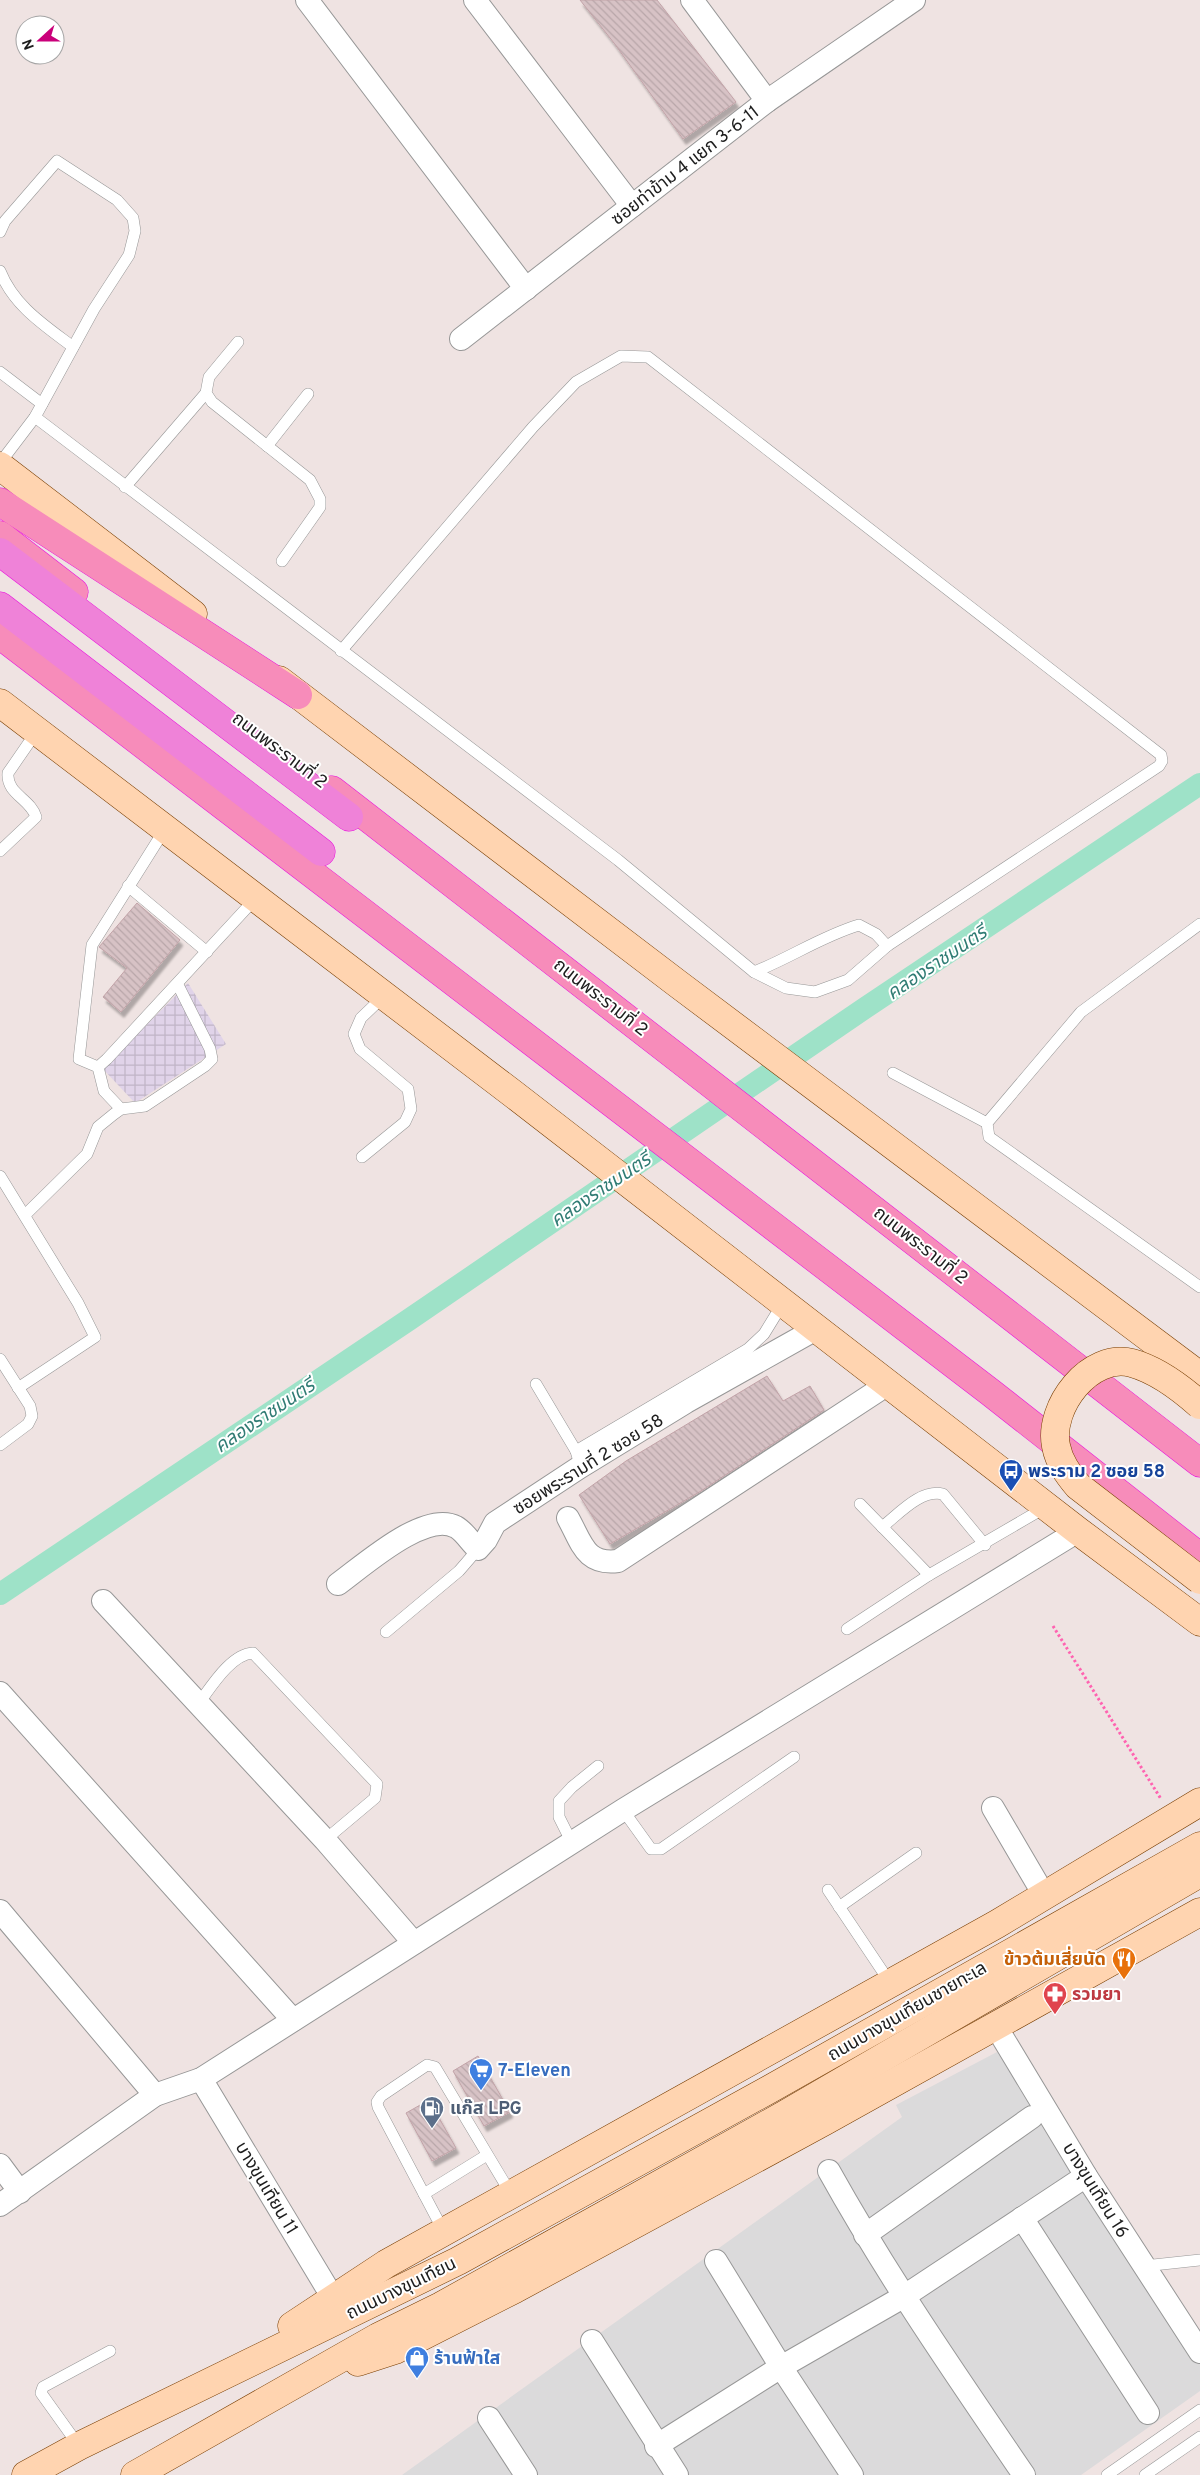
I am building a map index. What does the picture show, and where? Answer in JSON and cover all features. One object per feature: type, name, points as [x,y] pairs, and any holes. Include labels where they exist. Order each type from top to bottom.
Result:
[{"type":"highway","points":[[0,502],[298,695]]},
{"type":"highway","name":"ถนนพระรามที่ 2","points":[[0,535],[1060,1352],[1200,1463]]},
{"type":"highway","points":[[0,552],[349,818]]},
{"type":"highway","points":[[0,606],[321,852]]},
{"type":"highway","points":[[0,635],[990,1392],[1200,1557]]},
{"type":"main road","points":[[0,464],[298,695],[678,984],[1199,1372]]},
{"type":"main road","points":[[0,703],[512,1093],[1078,1531],[1200,1622]]},
{"type":"main road","points":[[1200,1405],[1160,1375],[1131,1363],[1112,1363],[1094,1371],[1076,1384],[1061,1405],[1055,1422],[1056,1446],[1064,1468],[1078,1486],[1200,1580]]},
{"type":"main road","points":[[208,2383],[386,2264],[890,1984],[1200,1802]]},
{"type":"main road","name":"ถนนบางขุนเทียนชายทะเล","points":[[770,2089],[1200,1846]]},
{"type":"main road","name":"ถนนบางขุนเทียนชายทะเล","points":[[784,2115],[1200,1873]]},
{"type":"main road","points":[[310,2377],[395,2350],[515,2290],[825,2121],[1200,1912]]},
{"type":"main road","name":"ถนนบางขุนเทียน","points":[[26,2475],[79,2446],[458,2261],[770,2089]]},
{"type":"main road","name":"ถนนบางขุนเทียน","points":[[135,2475],[378,2337],[441,2306],[784,2115]]},
{"type":"street","points":[[306,0],[526,289]]},
{"type":"street","points":[[475,0],[632,206]]},
{"type":"street","points":[[692,0],[767,101]]},
{"type":"street","name":"ซอยท่าข้าม 4 แยก 3-6-11","points":[[461,340],[767,101],[914,0]]},
{"type":"street","name":"ซอยพระรามที่ 2 ซอย 58","points":[[478,1549],[486,1540],[494,1523],[578,1459],[686,1402],[816,1329]]},
{"type":"street","points":[[568,1518],[591,1558],[604,1563],[618,1561],[888,1384]]},
{"type":"street","points":[[338,1584],[414,1531],[431,1524],[443,1523],[457,1527],[478,1549]]},
{"type":"street","points":[[0,2205],[155,2095],[201,2079],[623,1810],[1078,1531]]},
{"type":"street","points":[[104,1601],[326,1840],[414,1943]]},
{"type":"street","points":[[0,1693],[293,2020]]},
{"type":"street","points":[[993,1808],[1044,1895]]},
{"type":"street","points":[[0,1911],[155,2095]]},
{"type":"street","name":"บางขุนเทียน 16","points":[[995,2025],[1086,2176],[1200,2352]]},
{"type":"street","name":"บางขุนเทียน 11","points":[[201,2079],[333,2298]]},
{"type":"street","points":[[865,2235],[1032,2117]]},
{"type":"street","points":[[0,2165],[20,2192]]},
{"type":"street","points":[[829,2171],[903,2297],[1024,2475]]},
{"type":"street","points":[[656,2446],[781,2367],[903,2297],[1086,2176]]},
{"type":"street","points":[[1022,2218],[1148,2413]]},
{"type":"street","points":[[716,2261],[781,2367],[852,2475]]},
{"type":"street","points":[[592,2341],[656,2446],[676,2475]]},
{"type":"street","points":[[488,2418],[526,2475]]},
{"type":"lane","points":[[0,232],[5,221],[57,161],[117,200],[133,218],[135,230],[129,255],[94,309],[34,417],[0,464]]},
{"type":"lane","points":[[0,271],[14,298],[30,314],[73,347]]},
{"type":"lane","points":[[126,487],[206,393],[209,377],[238,342]]},
{"type":"lane","points":[[34,417],[341,651],[618,860],[754,972],[786,988],[815,992],[848,980],[887,946],[1159,766],[1162,761],[1161,755],[648,357],[621,356],[576,382],[533,427],[341,651]]},
{"type":"lane","points":[[0,372],[42,404]]},
{"type":"lane","points":[[206,393],[212,402],[310,480],[320,499],[320,507],[282,561]]},
{"type":"lane","points":[[267,446],[308,394]]},
{"type":"lane","points":[[0,851],[36,817],[33,808],[7,782],[8,774],[37,731]]},
{"type":"lane","points":[[98,1067],[79,1059],[92,945],[165,829]]},
{"type":"lane","points":[[128,886],[207,952]]},
{"type":"lane","points":[[98,1067],[178,985],[255,899]]},
{"type":"lane","points":[[1200,924],[1081,1012],[987,1123],[989,1137],[1200,1287]]},
{"type":"lane","points":[[754,972],[779,962],[834,933],[859,925],[876,934],[887,946]]},
{"type":"lane","points":[[25,1215],[87,1154],[98,1128],[122,1109],[145,1106],[212,1059],[210,1049],[178,985]]},
{"type":"lane","points":[[362,1157],[405,1122],[411,1109],[408,1089],[360,1049],[354,1034],[361,1018],[384,996]]},
{"type":"lane","points":[[98,1067],[104,1091],[122,1109]]},
{"type":"lane","points":[[893,1073],[987,1123]]},
{"type":"lane","points":[[0,1176],[78,1302],[95,1337],[18,1388]]},
{"type":"lane","points":[[536,1384],[578,1459],[748,1349],[764,1334],[784,1303]]},
{"type":"lane","points":[[0,1359],[30,1406],[32,1416],[28,1424],[0,1445]]},
{"type":"lane","points":[[882,1528],[914,1502],[928,1493],[935,1492],[943,1494],[985,1545]]},
{"type":"lane","points":[[860,1504],[929,1575]]},
{"type":"lane","points":[[847,1629],[929,1575],[985,1545],[1047,1506]]},
{"type":"lane","name":"ซอยพระรามที่ 2 ซอย 58","points":[[386,1632],[459,1571],[478,1549]]},
{"type":"lane","points":[[199,1703],[222,1672],[245,1655],[253,1653],[377,1784],[375,1798],[326,1840]]},
{"type":"lane","points":[[623,1810],[651,1849],[661,1849],[794,1757]]},
{"type":"lane","points":[[572,1843],[559,1817],[558,1802],[572,1787],[598,1766]]},
{"type":"lane","points":[[839,1907],[916,1853]]},
{"type":"lane","points":[[828,1890],[890,1984]]},
{"type":"lane","points":[[444,2232],[377,2102],[382,2096],[427,2064],[435,2067],[510,2194]]},
{"type":"lane","points":[[424,2194],[487,2155]]},
{"type":"lane","points":[[1144,2266],[1200,2260]]},
{"type":"lane","points":[[79,2446],[41,2394],[43,2387],[110,2351]]},
{"type":"lane","points":[[1107,2475],[1197,2412],[1200,2425]]},
{"type":"lane","points":[[1145,2475],[1200,2437]]},
{"type":"path","points":[[1053,1626],[1172,1818]]},
{"type":"shaded area","points":[[188,983],[226,1044],[135,1103],[103,1069]]},
{"type":"shaded area","points":[[997,2052],[1066,2154],[1200,2362],[1200,2391],[1081,2475],[402,2475],[902,2117],[896,2105]]},
{"type":"building","points":[[580,0],[657,0],[736,102],[683,139],[614,43]]},
{"type":"building","points":[[137,903],[180,940],[121,1012],[103,997],[127,968],[99,947]]},
{"type":"building","points":[[767,1376],[783,1401],[810,1386],[824,1410],[701,1491],[610,1544],[579,1495],[626,1461]]},
{"type":"building","points":[[478,2056],[510,2112],[484,2126],[453,2071]]},
{"type":"building","points":[[429,2100],[456,2148],[432,2161],[406,2113]]},
{"type":"waterway","name":"คลองราชมนตรี","points":[[0,1594],[410,1319],[865,1008],[1200,784]]},
{"type":"place","name":"พระราม 2 ซอย 58","points":[[1011,1492]]},
{"type":"place","name":"ข้าวต้มเสี่ยนัด","points":[[1124,1980]]},
{"type":"place","name":"รวมยา","points":[[1055,2015]]},
{"type":"place","name":"7-Eleven","points":[[481,2091]]},
{"type":"place","name":"แก๊ส LPG","points":[[432,2129]]},
{"type":"place","name":"ร้านฟ้าใส","points":[[417,2379]]}]
